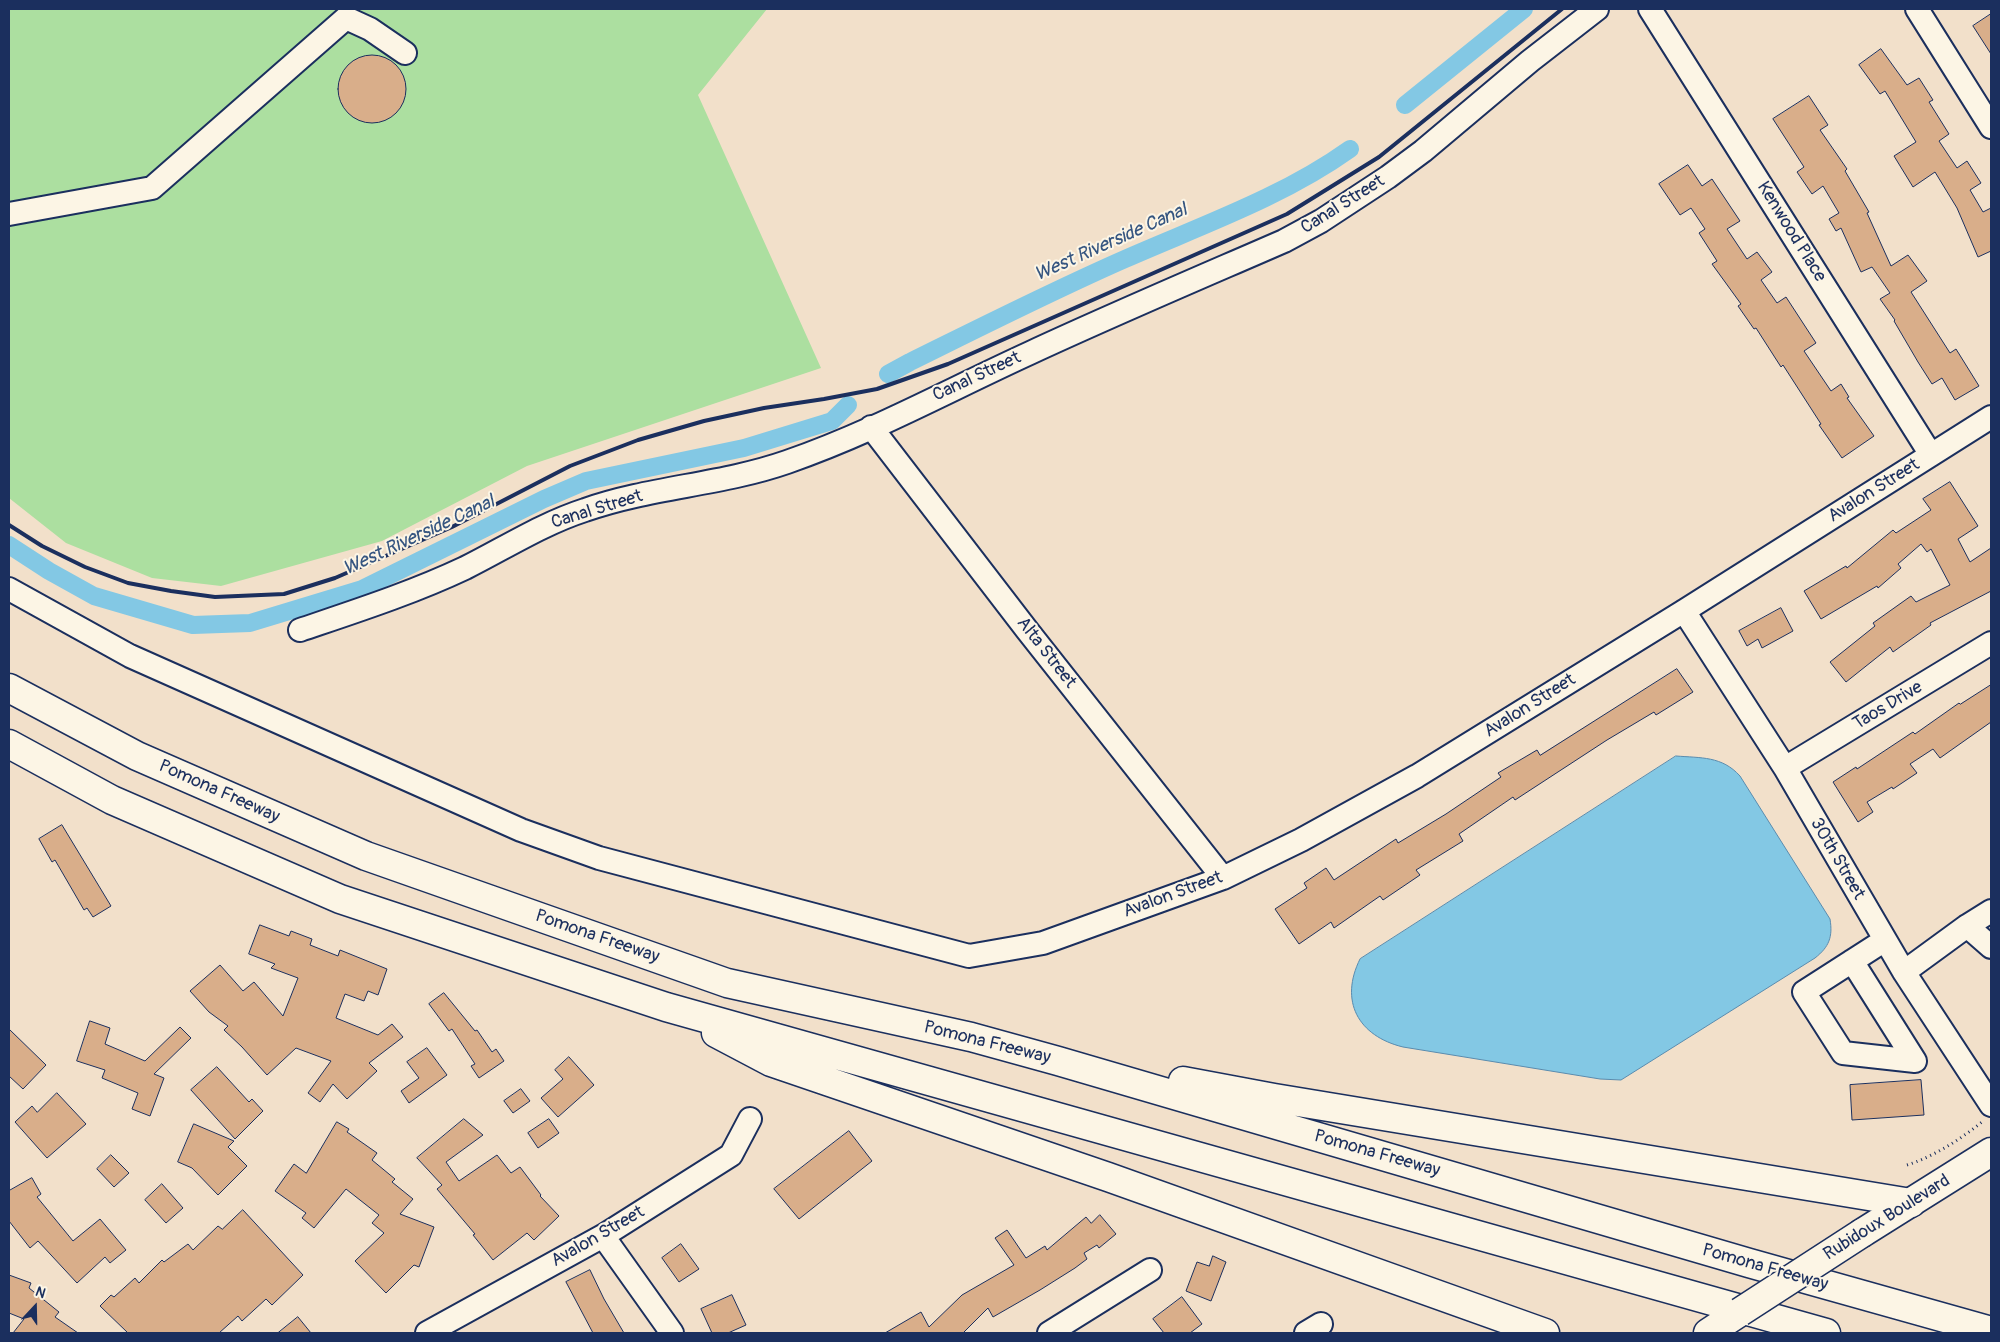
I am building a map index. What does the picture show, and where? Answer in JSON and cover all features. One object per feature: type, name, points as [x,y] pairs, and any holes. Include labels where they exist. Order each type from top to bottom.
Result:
[{"type":"main road","name":"Pomona Freeway","points":[[9,688],[137,756],[366,856],[727,983],[971,1037],[1749,1263],[1991,1331]]},
{"type":"main road","points":[[9,744],[112,800],[340,899],[666,1007],[1826,1333]]},
{"type":"main road","points":[[666,1007],[771,1062],[1108,1178],[1545,1333]]},
{"type":"main road","points":[[971,1037],[1227,1090],[1911,1203]]},
{"type":"main road","name":"Rubidoux Boulevard","points":[[1708,1333],[1991,1152]]},
{"type":"street","name":"Canal Street","points":[[300,630],[412,591],[464,568],[551,523],[585,510],[623,499],[738,477],[786,463],[871,427],[1031,352],[1284,241],[1321,221],[1388,177],[1423,151],[1530,61],[1597,9]]},
{"type":"street","name":"Kenwood Place","points":[[1650,9],[1931,455]]},
{"type":"street","points":[[1917,9],[1991,127]]},
{"type":"street","points":[[9,214],[152,188],[346,18],[370,29],[405,53]]},
{"type":"street","name":"Avalon Street","points":[[9,589],[130,656],[521,830],[599,858],[969,956],[1043,943],[1223,878],[1301,840],[1417,776],[1684,611],[1991,417]]},
{"type":"street","name":"Alta Street","points":[[871,427],[1027,630],[1223,878]]},
{"type":"street","name":"30th Street","points":[[1684,611],[1785,768],[1988,1112]]},
{"type":"street","name":"Taos Drive","points":[[1785,768],[1991,643]]},
{"type":"street","points":[[1904,972],[1991,911]]},
{"type":"street","points":[[1967,926],[1991,947]]},
{"type":"street","points":[[1852,961],[1915,1061],[1843,1053],[1804,992],[1852,961],[1885,940]]},
{"type":"street","name":"Avalon Street","points":[[426,1333],[603,1236],[731,1155],[750,1119]]},
{"type":"street","points":[[603,1236],[672,1333]]},
{"type":"street","points":[[1049,1333],[1150,1270]]},
{"type":"path","points":[[1907,1165],[1928,1158],[1964,1135],[1988,1112]]},
{"type":"green space","points":[[9,9],[767,9],[698,95],[821,368],[527,466],[382,541],[221,586],[152,578],[66,543],[9,498]]},
{"type":"water","points":[[1676,756],[1718,761],[1733,769],[1740,776],[1830,919],[1831,931],[1829,941],[1820,954],[1621,1080],[1600,1079],[1403,1047],[1374,1035],[1364,1025],[1357,1015],[1352,989],[1354,974],[1360,959]]},
{"type":"building","points":[[1991,14],[1991,54],[1973,26]]},
{"type":"building","points":[[1881,49],[1907,85],[1919,78],[1933,100],[1929,102],[1949,134],[1939,141],[1957,168],[1967,161],[1981,183],[1970,190],[1983,212],[1991,208],[1991,251],[1978,257],[1957,208],[1935,172],[1913,187],[1894,156],[1916,142],[1885,91],[1880,94],[1859,65]]},
{"type":"building","points":[[379,55],[391,61],[400,70],[406,82],[404,102],[396,113],[379,123],[365,123],[348,113],[340,102],[338,82],[348,65],[359,57]]},
{"type":"building","points":[[1809,96],[1828,125],[1820,130],[1847,169],[1845,171],[1869,212],[1867,213],[1891,266],[1908,255],[1927,281],[1911,292],[1950,353],[1956,349],[1979,386],[1955,400],[1942,378],[1932,384],[1918,362],[1895,320],[1880,299],[1890,293],[1872,267],[1861,272],[1841,228],[1836,231],[1829,219],[1839,213],[1823,186],[1812,194],[1797,172],[1804,167],[1773,119]]},
{"type":"building","points":[[1688,165],[1702,186],[1712,179],[1740,221],[1727,229],[1747,259],[1757,252],[1772,272],[1761,280],[1777,303],[1786,297],[1816,343],[1804,351],[1831,391],[1841,384],[1849,397],[1847,398],[1874,436],[1842,458],[1819,425],[1821,424],[1783,365],[1781,367],[1756,328],[1754,329],[1738,306],[1741,304],[1712,264],[1717,261],[1699,233],[1705,229],[1691,208],[1680,215],[1659,184]]},
{"type":"building","points":[[1950,482],[1978,526],[1958,539],[1970,562],[1991,548],[1991,591],[1930,623],[1931,625],[1893,652],[1890,647],[1846,682],[1830,662],[1875,626],[1873,623],[1911,596],[1916,602],[1950,585],[1931,549],[1927,552],[1921,544],[1898,564],[1901,568],[1878,588],[1877,586],[1821,619],[1804,591],[1846,566],[1847,568],[1893,530],[1896,533],[1931,510],[1923,499]]},
{"type":"building","points":[[1781,608],[1793,631],[1762,648],[1758,639],[1747,646],[1739,631]]},
{"type":"building","points":[[1677,669],[1693,692],[1656,715],[1654,712],[1607,740],[1515,800],[1513,797],[1459,834],[1463,841],[1416,870],[1420,875],[1383,900],[1380,896],[1334,928],[1331,922],[1299,944],[1275,909],[1307,888],[1304,883],[1326,868],[1334,880],[1396,839],[1398,843],[1446,814],[1501,777],[1498,773],[1537,750],[1540,755]]},
{"type":"building","points":[[1991,685],[1991,722],[1940,758],[1933,749],[1910,764],[1917,773],[1893,789],[1892,787],[1867,802],[1873,812],[1858,822],[1833,782],[1856,767],[1857,769],[1913,732],[1915,734],[1959,703]]},
{"type":"building","points":[[62,825],[111,906],[93,917],[87,908],[84,910],[55,860],[52,862],[39,839]]},
{"type":"building","points":[[260,925],[289,936],[291,931],[312,939],[310,945],[338,956],[340,950],[387,969],[378,995],[368,991],[364,1001],[345,994],[336,1018],[378,1035],[392,1024],[403,1037],[369,1063],[377,1071],[347,1099],[333,1084],[320,1102],[308,1093],[331,1061],[296,1048],[267,1075],[224,1030],[228,1026],[209,1012],[190,991],[220,965],[243,991],[254,982],[283,1016],[298,978],[271,968],[275,964],[249,954]]},
{"type":"building","points":[[444,993],[475,1031],[477,1030],[492,1052],[496,1049],[504,1061],[479,1078],[471,1066],[475,1064],[452,1029],[449,1031],[429,1004]]},
{"type":"building","points":[[90,1021],[110,1028],[105,1044],[145,1061],[180,1027],[191,1038],[154,1074],[164,1078],[150,1116],[132,1109],[138,1093],[102,1078],[105,1070],[77,1061]]},
{"type":"building","points":[[9,1029],[46,1065],[23,1089],[9,1076]]},
{"type":"building","points":[[427,1048],[447,1075],[409,1103],[401,1091],[419,1078],[407,1062]]},
{"type":"building","points":[[569,1057],[594,1085],[558,1117],[541,1098],[563,1079],[555,1070]]},
{"type":"building","points":[[217,1067],[249,1102],[252,1099],[263,1111],[235,1139],[191,1090]]},
{"type":"building","points":[[1921,1080],[1924,1115],[1852,1120],[1850,1085]]},
{"type":"building","points":[[521,1089],[530,1101],[513,1113],[504,1101]]},
{"type":"building","points":[[57,1093],[86,1124],[47,1158],[15,1122],[32,1106],[37,1112]]},
{"type":"building","points":[[464,1119],[483,1135],[446,1162],[459,1181],[497,1155],[511,1173],[520,1167],[540,1196],[559,1216],[534,1240],[527,1233],[493,1260],[473,1235],[475,1234],[437,1189],[442,1185],[417,1158]]},
{"type":"building","points":[[549,1119],[559,1133],[538,1148],[528,1133]]},
{"type":"building","points":[[337,1122],[349,1129],[347,1132],[377,1153],[372,1160],[395,1179],[392,1182],[413,1199],[400,1214],[434,1227],[419,1267],[414,1265],[386,1293],[355,1261],[384,1233],[372,1223],[379,1215],[346,1189],[314,1228],[302,1218],[306,1213],[275,1191],[294,1164],[306,1173]]},
{"type":"building","points":[[194,1124],[234,1141],[228,1147],[247,1166],[218,1195],[192,1168],[178,1162]]},
{"type":"building","points":[[849,1131],[872,1161],[799,1219],[774,1189]]},
{"type":"building","points":[[111,1155],[129,1173],[114,1187],[97,1169]]},
{"type":"building","points":[[32,1178],[41,1194],[37,1197],[73,1241],[100,1219],[126,1250],[110,1263],[105,1257],[77,1283],[38,1241],[30,1248],[9,1221],[9,1191]]},
{"type":"building","points":[[162,1184],[183,1208],[166,1223],[145,1200]]},
{"type":"building","points":[[243,1210],[303,1275],[272,1305],[266,1299],[242,1321],[238,1316],[219,1333],[128,1333],[100,1306],[111,1295],[114,1297],[135,1278],[139,1283],[162,1260],[164,1262],[188,1244],[193,1250],[218,1226],[222,1229]]},
{"type":"building","points":[[1100,1215],[1116,1234],[1099,1248],[1097,1245],[1084,1253],[1087,1259],[1075,1268],[993,1317],[988,1308],[963,1333],[885,1333],[921,1312],[929,1327],[962,1295],[1014,1265],[995,1238],[1007,1230],[1026,1258],[1045,1246],[1047,1250],[1086,1217],[1091,1223]]},
{"type":"building","points":[[681,1244],[699,1269],[679,1282],[662,1258]]},
{"type":"building","points":[[1213,1256],[1226,1262],[1211,1301],[1186,1291],[1197,1262],[1209,1266]]},
{"type":"building","points":[[590,1270],[624,1333],[593,1333],[566,1282]]},
{"type":"building","points":[[9,1275],[31,1283],[29,1288],[59,1312],[55,1317],[78,1333],[13,1333],[24,1319],[9,1313]]},
{"type":"building","points":[[732,1295],[746,1325],[728,1333],[712,1333],[701,1309]]},
{"type":"building","points":[[1182,1297],[1202,1324],[1190,1333],[1164,1333],[1153,1319]]},
{"type":"building","points":[[298,1317],[311,1333],[278,1333]]},
{"type":"waterway","name":"West Riverside Canal","points":[[1405,105],[1524,9]]},
{"type":"waterway","name":"West Riverside Canal","points":[[888,374],[1071,284],[1269,196],[1297,182],[1350,149]]},
{"type":"waterway","name":"West Riverside Canal","points":[[9,545],[49,571],[94,596],[193,625],[250,623],[362,589],[544,499],[586,481],[744,448],[832,421],[848,405]]},
{"type":"railway","points":[[9,525],[42,546],[85,567],[128,583],[171,591],[215,597],[284,594],[335,578],[452,527],[570,466],[638,440],[704,421],[764,408],[877,389],[948,364],[1287,214],[1379,157],[1562,9]]}]
